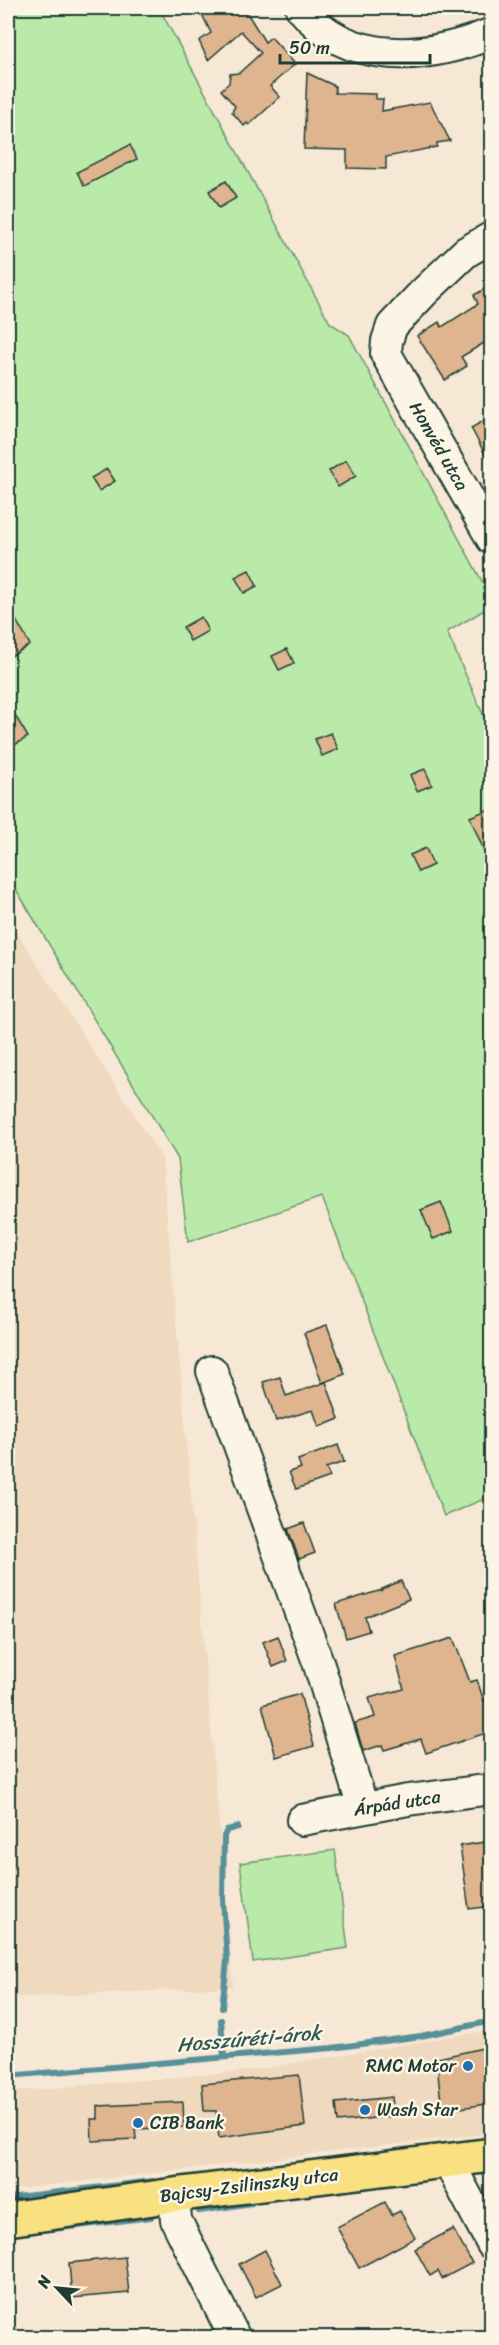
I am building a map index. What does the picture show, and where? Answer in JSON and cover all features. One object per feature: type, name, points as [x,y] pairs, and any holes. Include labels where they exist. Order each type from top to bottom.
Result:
[{"type":"main road","name":"Bajcsy-Zsilinszky utca","points":[[8,2219],[174,2195],[492,2155]]},
{"type":"street","points":[[301,8],[309,19],[343,43],[382,53],[434,52],[492,33]]},
{"type":"street","name":"Honvéd utca","points":[[492,237],[466,252],[392,326],[386,354],[492,539]]},
{"type":"street","points":[[212,1371],[318,1662],[363,1808]]},
{"type":"street","name":"Árpád utca","points":[[302,1820],[363,1808],[492,1789]]},
{"type":"street","points":[[448,2161],[492,2244]]},
{"type":"street","points":[[174,2195],[176,2220],[235,2337]]},
{"type":"shaded area","points":[[8,919],[162,1158],[233,1987],[8,1998]]},
{"type":"shaded area","points":[[491,2030],[491,2133],[8,2190],[8,2092],[247,2071]]},
{"type":"green space","points":[[8,8],[159,8],[330,323],[349,335],[491,598],[491,606],[447,632],[489,728],[491,728],[491,1496],[444,1516],[322,1197],[188,1242],[178,1159],[8,876]]},
{"type":"green space","points":[[335,1850],[348,1948],[253,1962],[240,1863]]},
{"type":"building","points":[[199,8],[244,8],[265,42],[271,37],[295,64],[270,86],[280,97],[249,125],[247,123],[244,126],[232,112],[235,106],[221,90],[229,83],[230,74],[239,73],[261,53],[241,31],[208,60],[199,41],[211,33]]},
{"type":"building","points":[[307,73],[335,86],[335,93],[376,94],[376,99],[383,99],[382,111],[430,102],[450,141],[437,143],[437,147],[386,157],[386,169],[347,168],[347,150],[304,149]]},
{"type":"building","points":[[130,145],[137,159],[84,186],[77,172]]},
{"type":"building","points":[[226,181],[236,198],[219,208],[209,191]]},
{"type":"building","points":[[492,285],[492,338],[461,357],[467,366],[445,380],[417,336],[439,322],[442,327],[478,304],[474,295]]},
{"type":"building","points":[[492,416],[492,467],[471,428]]},
{"type":"building","points":[[346,460],[356,476],[338,487],[329,471]]},
{"type":"building","points":[[107,469],[115,481],[99,491],[91,478]]},
{"type":"building","points":[[249,570],[257,586],[244,593],[235,577]]},
{"type":"building","points":[[8,606],[30,645],[8,658]]},
{"type":"building","points":[[201,617],[208,631],[190,641],[183,627]]},
{"type":"building","points":[[287,649],[294,663],[279,670],[272,656]]},
{"type":"building","points":[[8,704],[28,737],[8,749]]},
{"type":"building","points":[[331,733],[338,749],[322,756],[315,739]]},
{"type":"building","points":[[425,769],[432,785],[417,791],[410,775]]},
{"type":"building","points":[[492,808],[492,868],[491,868],[470,817]]},
{"type":"building","points":[[426,848],[433,865],[418,872],[410,855]]},
{"type":"building","points":[[441,1202],[453,1231],[433,1239],[421,1210]]},
{"type":"building","points":[[327,1325],[345,1374],[322,1383],[304,1333]]},
{"type":"building","points":[[280,1377],[286,1396],[326,1382],[339,1419],[319,1427],[313,1410],[276,1421],[263,1382]]},
{"type":"building","points":[[338,1445],[344,1462],[326,1468],[330,1477],[296,1489],[289,1472],[301,1468],[298,1460]]},
{"type":"building","points":[[304,1523],[315,1553],[299,1559],[288,1529]]},
{"type":"building","points":[[401,1581],[409,1599],[365,1617],[369,1631],[346,1638],[336,1604],[382,1590]]},
{"type":"building","points":[[278,1636],[287,1661],[273,1667],[263,1642]]},
{"type":"building","points":[[453,1638],[470,1682],[477,1680],[484,1701],[492,1699],[492,1731],[426,1753],[421,1739],[384,1750],[382,1745],[363,1751],[355,1723],[375,1717],[369,1698],[404,1689],[395,1656]]},
{"type":"building","points":[[300,1694],[314,1746],[276,1757],[262,1705]]},
{"type":"building","points":[[492,1841],[492,1906],[469,1909],[460,1846]]},
{"type":"building","points":[[492,2046],[492,2103],[442,2111],[438,2058]]},
{"type":"building","points":[[299,2075],[305,2126],[219,2138],[216,2111],[204,2111],[202,2084]]},
{"type":"building","name":"Wash Star","points":[[392,2097],[394,2116],[338,2122],[336,2103]]},
{"type":"building","name":"CIB Bank","points":[[183,2102],[184,2127],[135,2129],[136,2139],[92,2141],[91,2119],[98,2119],[98,2106]]},
{"type":"building","points":[[385,2202],[392,2215],[400,2211],[415,2238],[359,2268],[337,2227]]},
{"type":"building","points":[[453,2229],[472,2263],[442,2279],[438,2271],[430,2276],[415,2249]]},
{"type":"building","points":[[265,2250],[282,2284],[256,2297],[239,2264]]},
{"type":"building","points":[[125,2257],[129,2293],[72,2298],[69,2263]]},
{"type":"waterway","points":[[222,2008],[227,1960],[223,1899],[224,1836],[227,1830],[238,1827]]},
{"type":"waterway","points":[[221,2020],[224,2057]]},
{"type":"waterway","name":"Hosszúréti-árok","points":[[8,2076],[332,2048],[421,2036],[492,2021]]},
{"type":"waterway","points":[[8,2198],[153,2181]]},
{"type":"waterway","points":[[199,2211],[252,2203]]},
{"type":"waterway","points":[[53,2229],[151,2217]]},
{"type":"place","name":"RMC Motor","points":[[468,2066]]},
{"type":"place","name":"Wash Star","points":[[365,2110]]},
{"type":"place","name":"CIB Bank","points":[[138,2123]]}]
